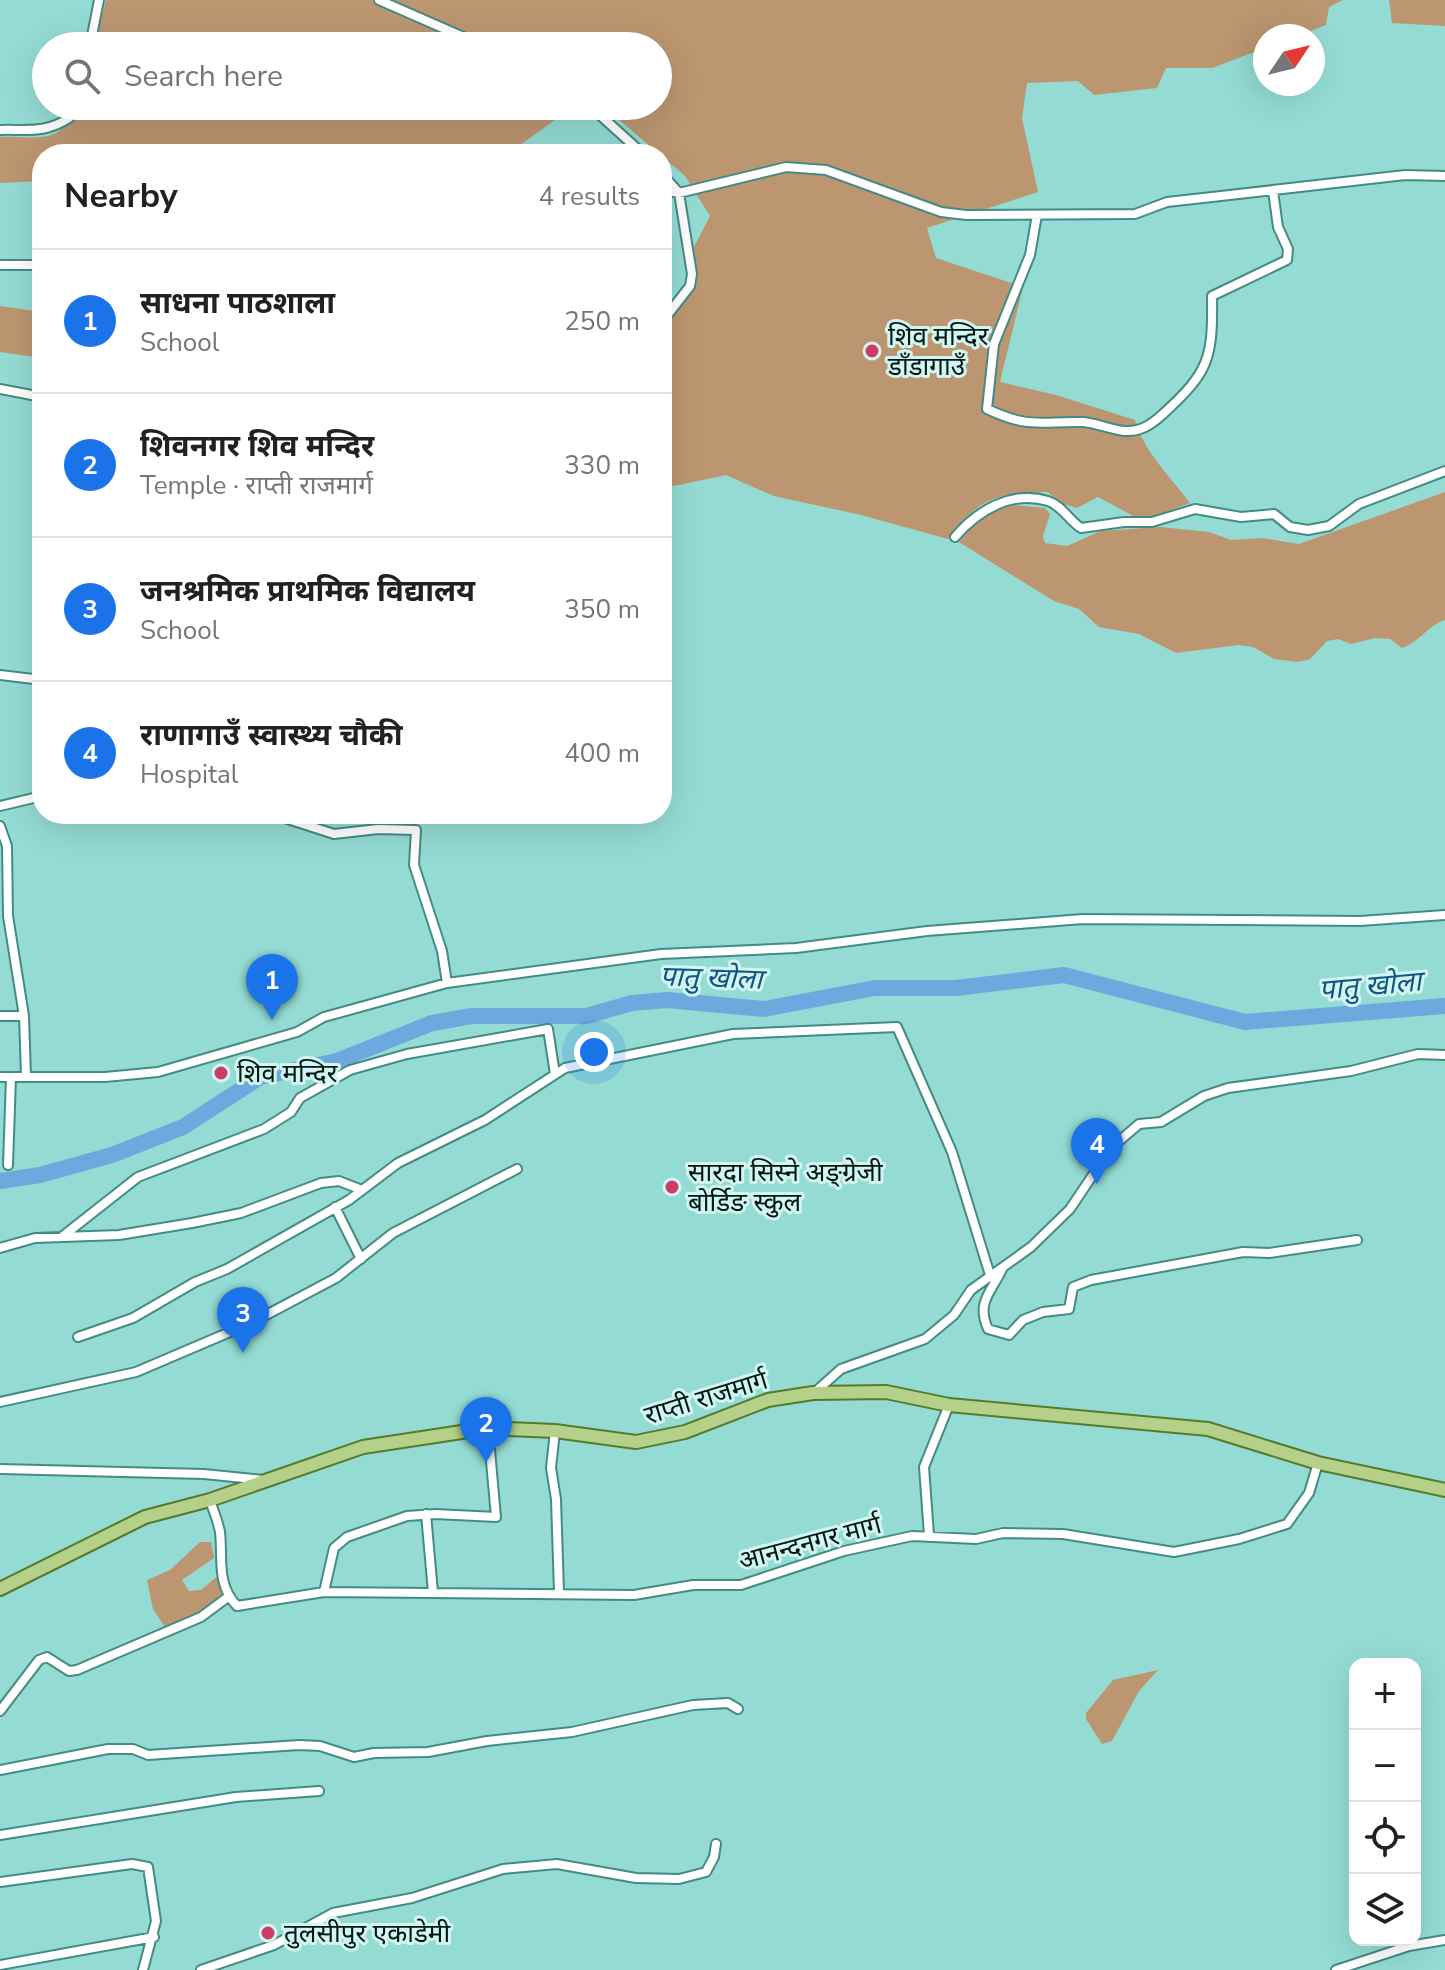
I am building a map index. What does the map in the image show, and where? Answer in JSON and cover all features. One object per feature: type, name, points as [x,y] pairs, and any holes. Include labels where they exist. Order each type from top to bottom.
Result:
[{"type":"main road","name":"राप्ती राजमार्ग","points":[[0,1589],[145,1517],[210,1500],[363,1447],[488,1428],[555,1431],[636,1442],[685,1432],[768,1400],[813,1393],[886,1392],[949,1405],[1208,1429],[1318,1463],[1445,1490]]},
{"type":"street","points":[[93,32],[99,0]]},
{"type":"street","points":[[379,0],[452,32]]},
{"type":"street","points":[[0,130],[42,131],[66,120]]},
{"type":"street","points":[[605,120],[632,144]]},
{"type":"street","points":[[672,192],[679,193],[786,167],[853,177],[941,212],[1135,214],[1167,202],[1405,175],[1445,176]]},
{"type":"street","points":[[672,185],[679,193],[692,274],[690,286],[672,309]]},
{"type":"street","points":[[1037,215],[1030,255],[994,344],[987,409],[1031,426],[1086,422],[1127,432],[1145,428],[1156,421],[1196,384],[1205,368],[1212,335],[1212,296],[1287,260],[1288,249],[1278,227],[1273,191]]},
{"type":"street","points":[[0,265],[32,265]]},
{"type":"street","points":[[0,389],[32,395]]},
{"type":"street","points":[[955,537],[967,523],[1006,498],[1049,501],[1081,528],[1152,522],[1195,509],[1241,517],[1274,514],[1290,527],[1308,530],[1329,526],[1368,500],[1445,471]]},
{"type":"street","points":[[0,675],[32,679]]},
{"type":"street","points":[[0,806],[32,798]]},
{"type":"street","points":[[303,824],[334,834],[378,829],[416,830],[414,865],[442,951],[447,983]]},
{"type":"street","points":[[0,826],[7,846],[8,916],[24,1016],[26,1076]]},
{"type":"street","points":[[0,1077],[105,1077],[158,1072],[297,1032],[324,1017],[447,983],[661,954],[796,948],[927,931],[1083,919],[1360,921],[1445,915]]},
{"type":"street","points":[[0,1016],[24,1016]]},
{"type":"street","points":[[78,1337],[147,1311],[195,1282],[227,1269],[335,1207],[398,1163],[485,1120],[555,1074],[602,1058],[689,1045],[733,1034],[897,1027],[952,1152],[990,1275]]},
{"type":"street","points":[[63,1236],[138,1177],[264,1129],[291,1112],[300,1098],[350,1070],[407,1054],[548,1029],[555,1074]]},
{"type":"street","points":[[813,1393],[841,1369],[925,1339],[954,1315],[971,1290],[1031,1247],[1070,1209],[1111,1148],[1139,1124],[1161,1122],[1204,1096],[1228,1088],[1351,1071],[1418,1054],[1445,1055]]},
{"type":"street","points":[[8,1165],[4,1132],[11,1077]]},
{"type":"street","points":[[0,1402],[136,1372],[251,1323],[336,1278],[393,1233],[517,1169]]},
{"type":"street","points":[[0,1248],[35,1238],[119,1235],[241,1213],[321,1183],[339,1181],[362,1190]]},
{"type":"street","points":[[335,1207],[361,1259]]},
{"type":"street","points":[[1003,1268],[982,1304],[983,1317],[988,1329],[1009,1335],[1023,1320],[1043,1312],[1069,1309],[1073,1287],[1091,1280],[1243,1252],[1269,1253],[1357,1240]]},
{"type":"street","points":[[929,1535],[924,1467],[949,1405]]},
{"type":"street","points":[[324,1592],[334,1548],[347,1537],[392,1519],[426,1514],[496,1517],[488,1428]]},
{"type":"street","points":[[555,1431],[551,1468],[556,1499],[559,1592]]},
{"type":"street","name":"आनन्दनगर मार्ग","points":[[228,1597],[237,1606],[324,1592],[634,1595],[693,1585],[741,1585],[844,1551],[929,1535],[976,1539],[1003,1533],[1063,1534],[1174,1552],[1239,1539],[1287,1524],[1309,1493],[1318,1463]]},
{"type":"street","points":[[0,1469],[204,1474],[267,1481]]},
{"type":"street","points":[[0,1711],[39,1660],[47,1657],[69,1671],[77,1670],[201,1617],[228,1597],[221,1576],[220,1533],[210,1500]]},
{"type":"street","points":[[426,1514],[433,1592]]},
{"type":"street","points":[[0,1770],[108,1749],[133,1749],[148,1755],[299,1745],[320,1746],[354,1757],[428,1752],[487,1741],[572,1732],[693,1705],[728,1703],[738,1709]]},
{"type":"street","points":[[0,1835],[236,1797],[319,1791]]},
{"type":"street","points":[[201,1970],[274,1945],[333,1913],[412,1898],[503,1869],[557,1864],[636,1878],[679,1879],[706,1872],[714,1857],[716,1844]]},
{"type":"street","points":[[0,1882],[132,1864],[144,1866],[151,1873],[154,1937],[143,1970]]},
{"type":"street","points":[[0,1965],[154,1937]]},
{"type":"street","points":[[1336,1970],[1409,1946],[1445,1940]]},
{"type":"shaded area","points":[[106,0],[1343,0],[1329,7],[1325,25],[1253,24],[1253,53],[1212,68],[1166,68],[1157,88],[1094,95],[1078,81],[1027,83],[1022,118],[1038,192],[927,228],[936,258],[1023,287],[1000,382],[1056,395],[1135,420],[1151,453],[1190,503],[1152,517],[1135,517],[1098,497],[1077,508],[1060,503],[1048,492],[1002,496],[969,514],[948,539],[861,515],[774,496],[726,475],[672,486],[672,315],[697,283],[694,247],[710,216],[685,176],[672,165],[672,144],[648,144],[619,120],[672,120],[672,32],[98,32]]},
{"type":"shaded area","points":[[1389,0],[1445,0],[1445,26],[1392,23]]},
{"type":"shaded area","points":[[68,120],[555,120],[522,144],[32,144],[32,181],[0,183],[0,137],[45,136],[62,128]]},
{"type":"shaded area","points":[[0,306],[32,311],[32,357],[0,352]]},
{"type":"shaded area","points":[[1445,492],[1445,620],[1402,648],[1390,639],[1375,638],[1351,644],[1338,639],[1327,641],[1310,659],[1298,662],[1274,659],[1253,647],[1239,645],[1176,653],[1139,634],[1099,627],[1079,609],[1054,601],[959,542],[974,525],[1002,504],[1045,508],[1050,514],[1043,536],[1045,543],[1067,546],[1101,531],[1160,527],[1209,532],[1231,540],[1262,538],[1299,544]]},
{"type":"shaded area","points":[[200,1542],[211,1542],[214,1558],[182,1580],[189,1591],[201,1590],[219,1575],[222,1595],[195,1616],[165,1627],[153,1609],[147,1580],[170,1570]]},
{"type":"shaded area","points":[[1158,1670],[1139,1691],[1112,1741],[1102,1744],[1086,1719],[1086,1713],[1113,1680]]},
{"type":"waterway","name":"पातु खोला","points":[[0,1181],[40,1175],[112,1155],[183,1127],[260,1077],[337,1061],[432,1023],[472,1016],[586,1016],[632,1003],[667,1000],[764,1009],[875,988],[956,988],[1064,975],[1245,1022],[1445,1006]]},
{"type":"place","name":"शिव मन्दिर डाँडागाउँ","points":[[872,351]]},
{"type":"place","name":"साधना पाठशाला","points":[[272,1020]]},
{"type":"place","name":"शिव मन्दिर","points":[[221,1073]]},
{"type":"place","name":"राणागाउँ स्वास्थ्य चौकी","points":[[1097,1184]]},
{"type":"place","name":"सारदा सिस्ने अङ्ग्रेजी बोर्डिङ स्कुल","points":[[672,1187]]},
{"type":"place","name":"जनश्रमिक प्राथमिक विद्यालय","points":[[243,1353]]},
{"type":"place","name":"शिवनगर शिव मन्दिर","points":[[486,1463]]},
{"type":"place","name":"तुलसीपुर एकाडेमी","points":[[268,1933]]}]
